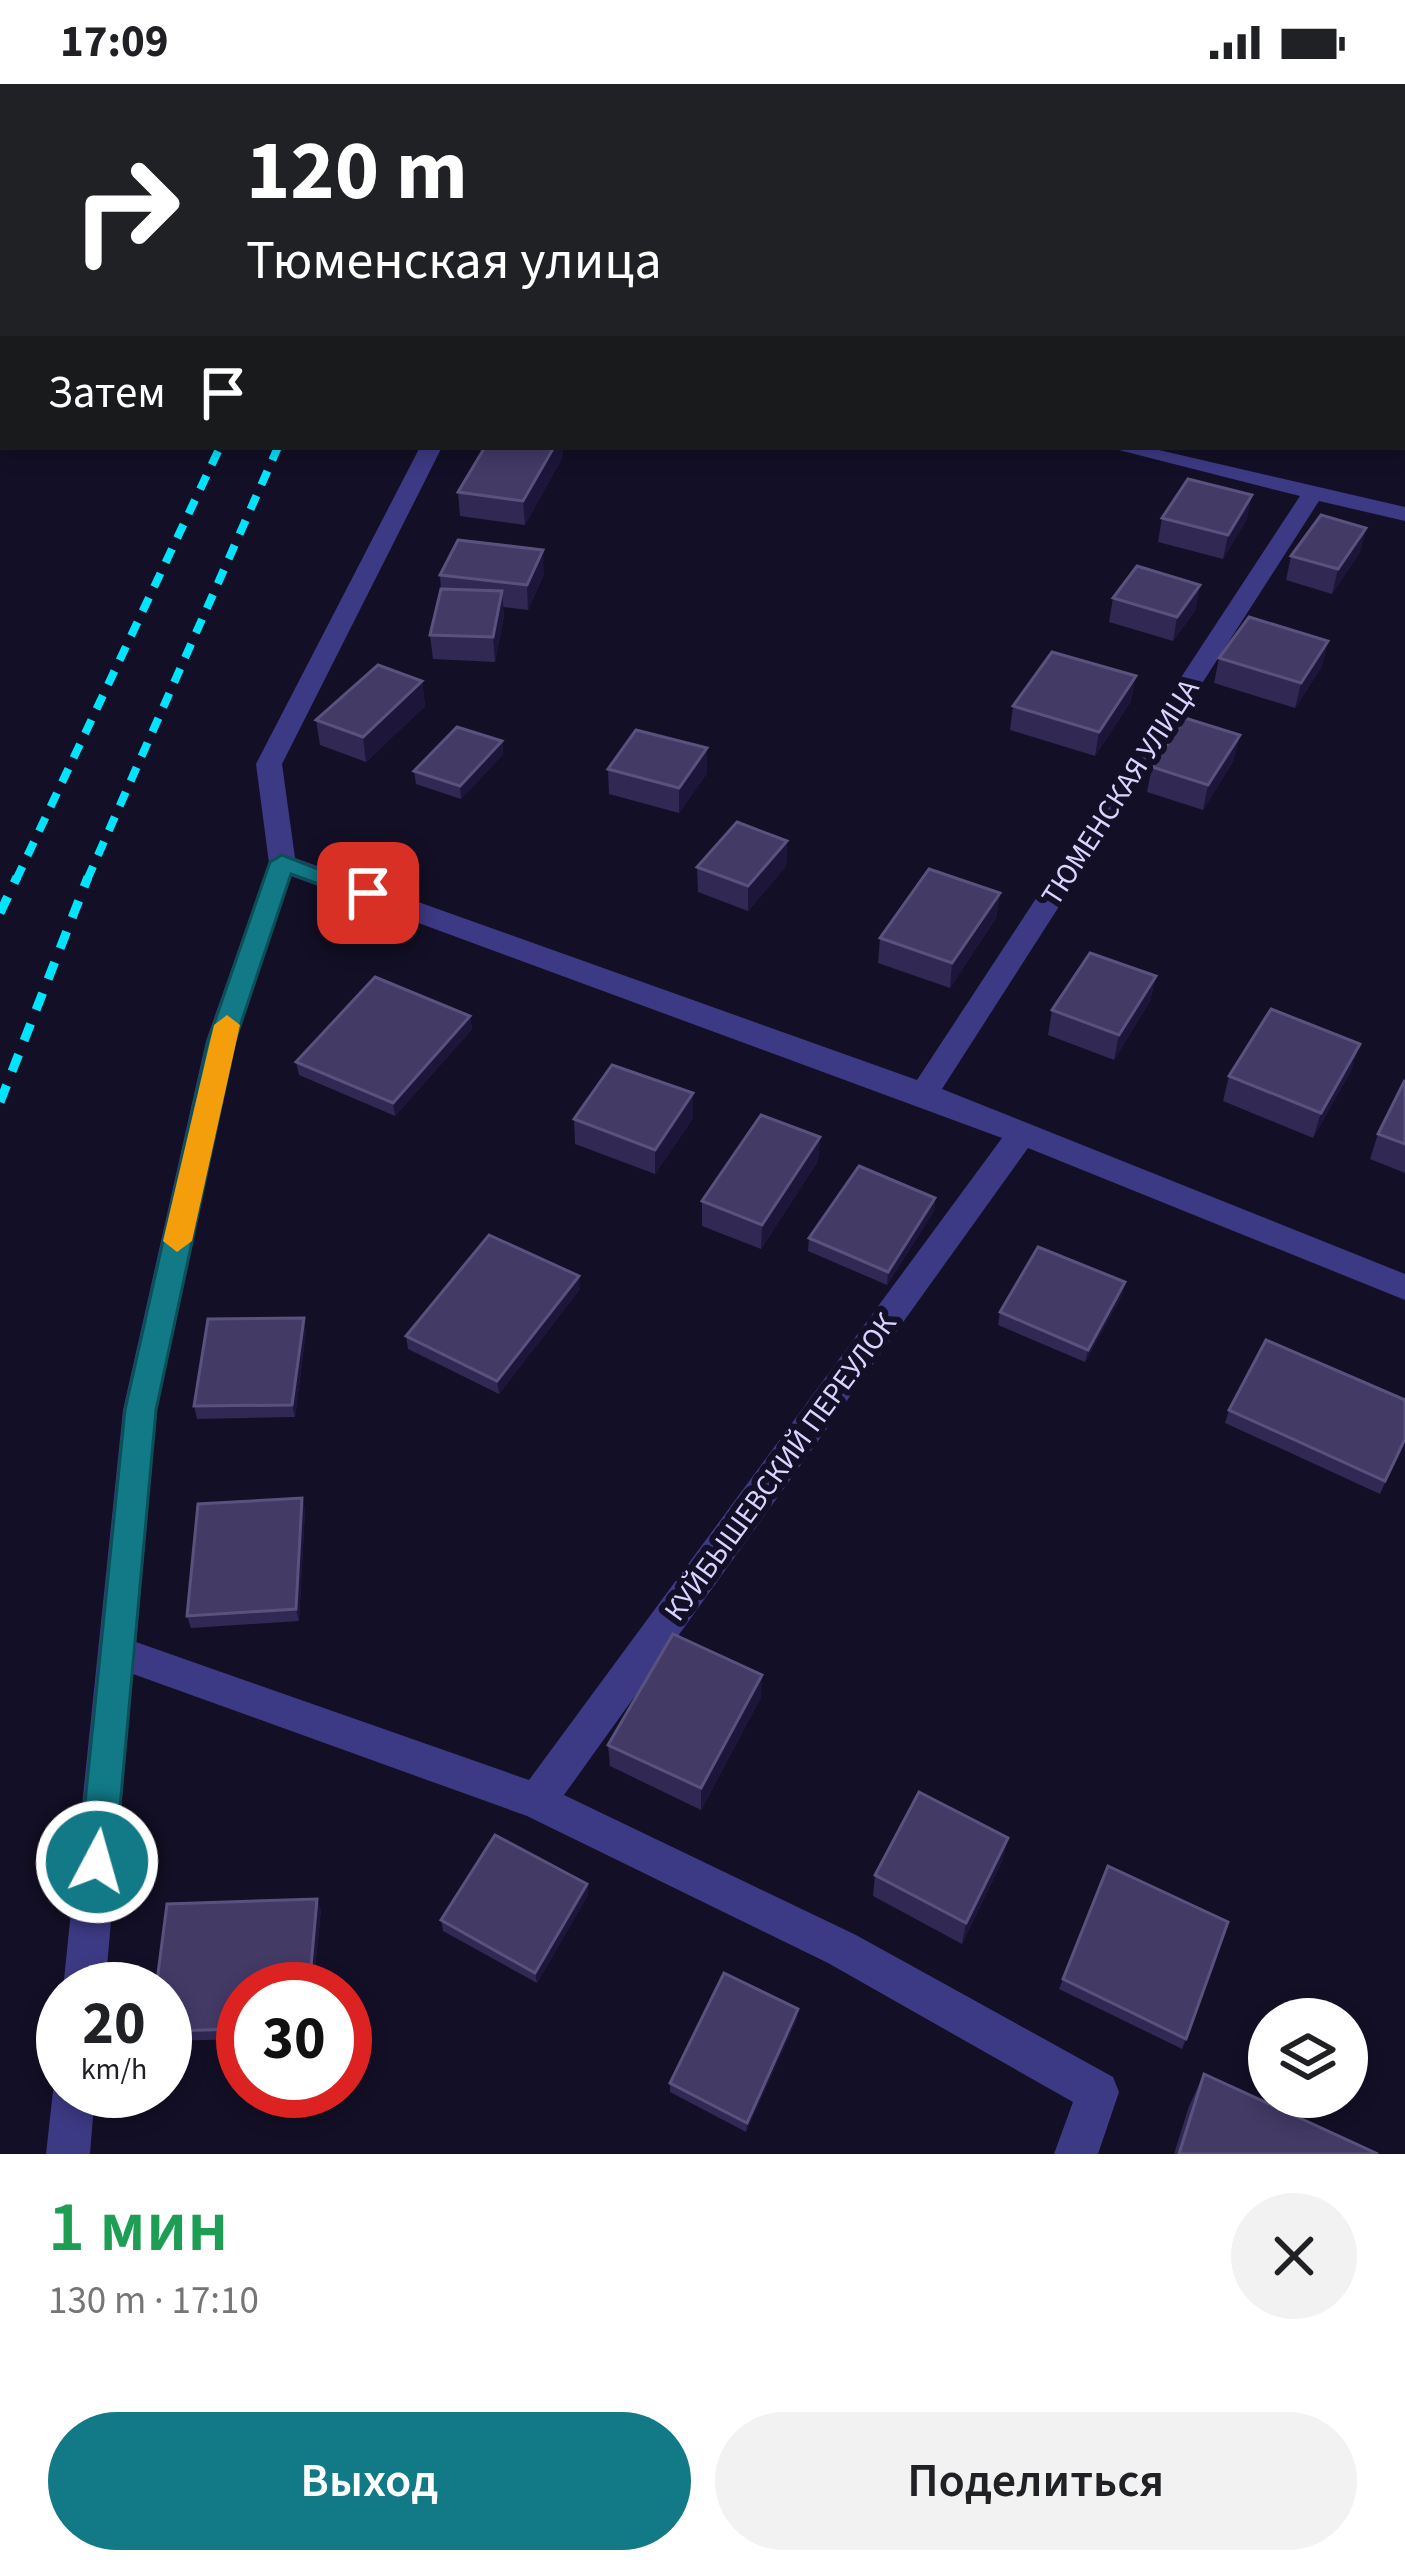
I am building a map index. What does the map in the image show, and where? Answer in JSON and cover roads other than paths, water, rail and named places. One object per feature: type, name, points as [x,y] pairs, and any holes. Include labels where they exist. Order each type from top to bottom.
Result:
[{"type":"street","points":[[87,1962],[140,1410],[221,1041],[282,862],[269,764],[429,450]]},
{"type":"street","points":[[1132,450],[1405,514]]},
{"type":"street","name":"ТЮМЕНСКАЯ УЛИЦА","points":[[924,1094],[1315,490]]},
{"type":"street","points":[[282,862],[924,1094],[1405,1287]]},
{"type":"street","name":"КУЙБЫШЕВСКИЙ ПЕРЕУЛОК","points":[[537,1801],[1022,1133]]},
{"type":"street","points":[[118,1652],[537,1801],[842,1948],[1098,2092],[1076,2154]]},
{"type":"street","points":[[68,2154],[71,2118]]},
{"type":"railway","points":[[16,880],[219,450]]},
{"type":"railway","points":[[87,880],[277,450]]},
{"type":"railway","points":[[0,913],[17,877]]},
{"type":"railway","points":[[0,1102],[88,877]]}]
